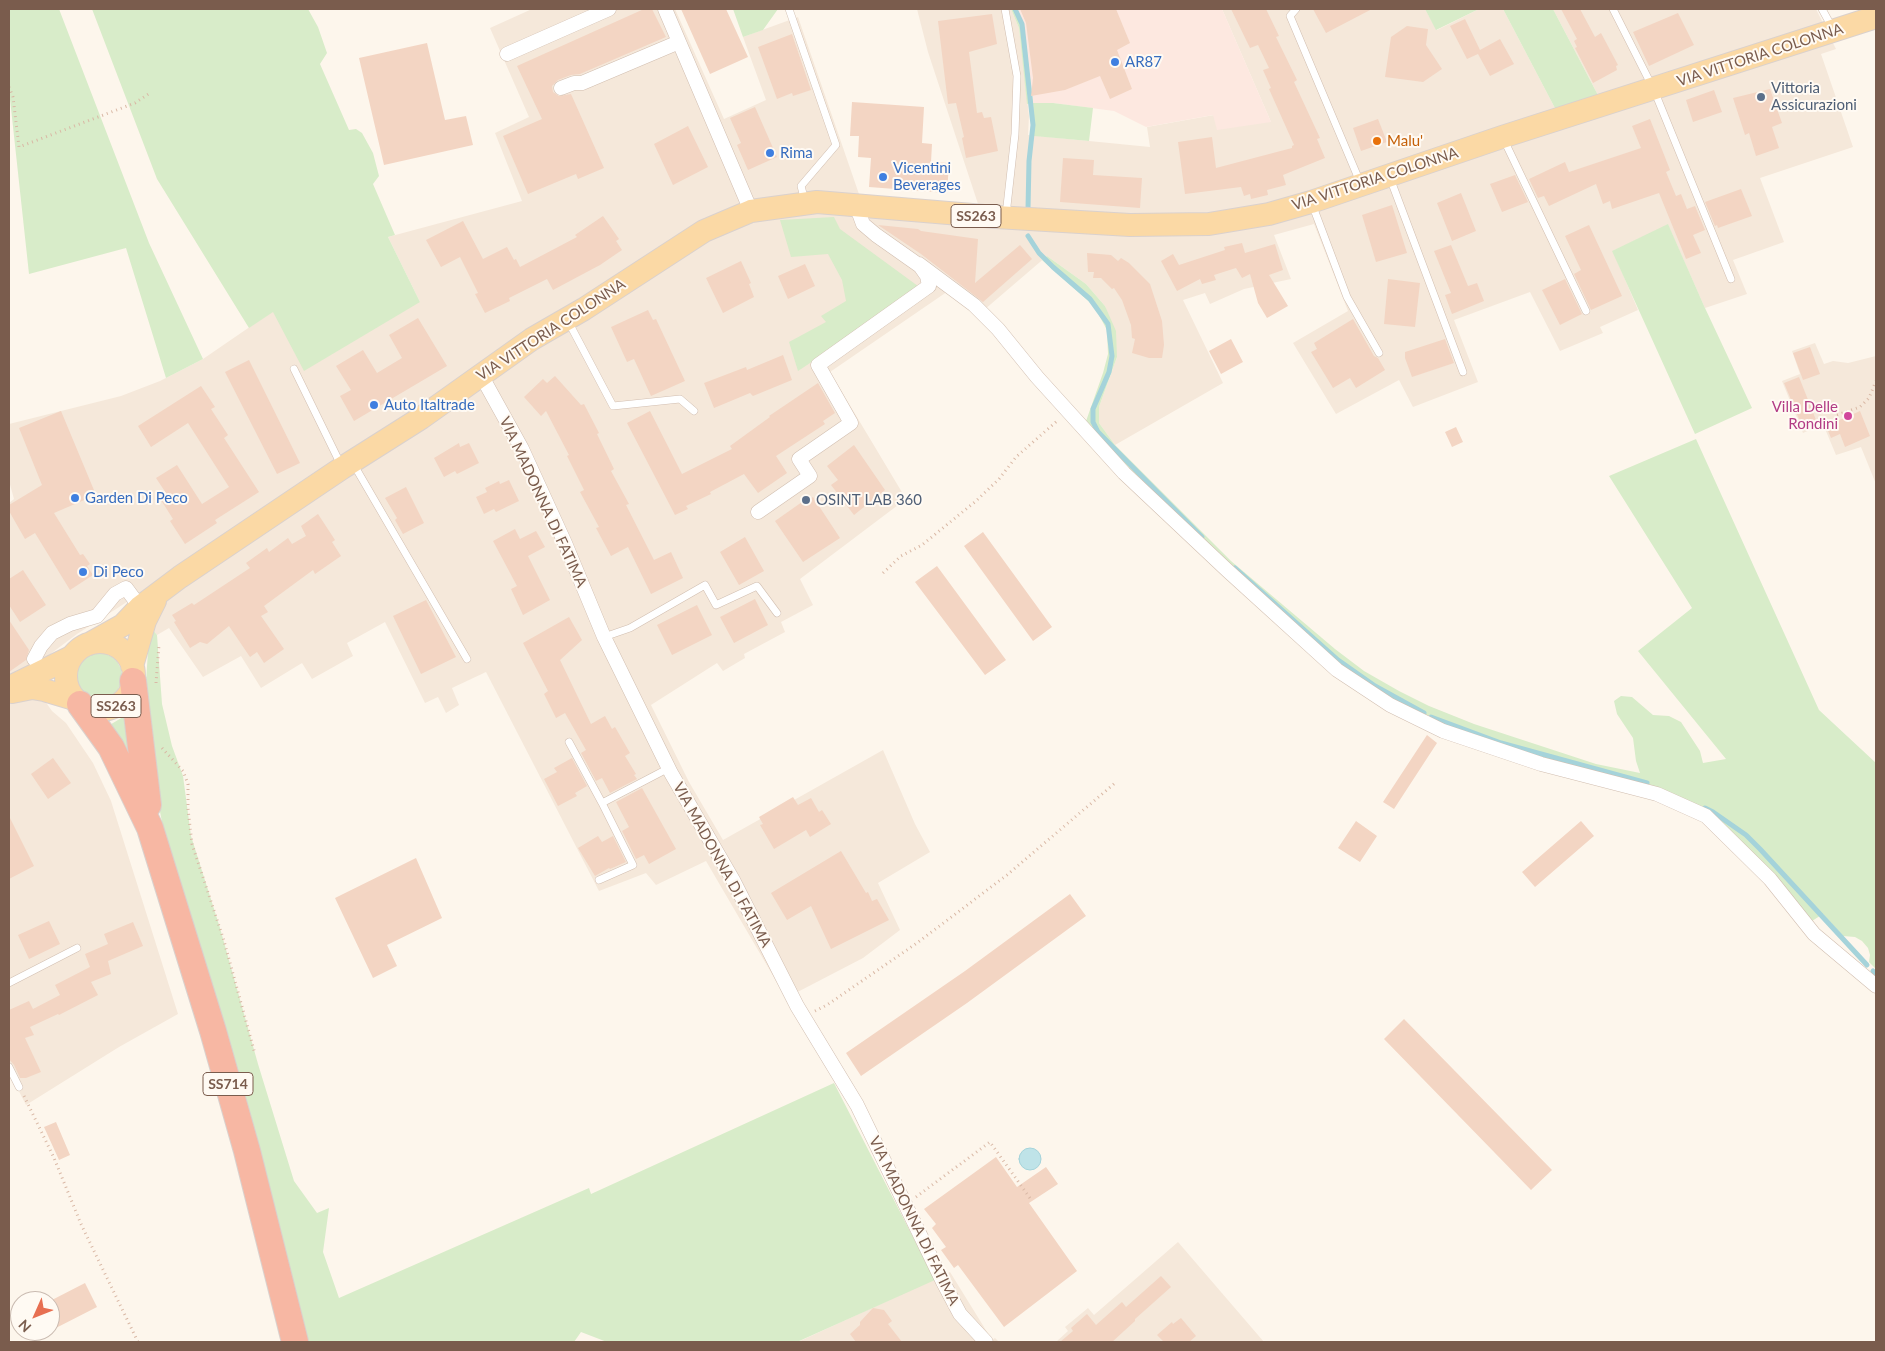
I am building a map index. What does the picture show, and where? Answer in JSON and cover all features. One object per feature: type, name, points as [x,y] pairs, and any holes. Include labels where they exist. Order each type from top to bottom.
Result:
[{"type":"highway","name":"SS714","points":[[133,673],[150,828]]},
{"type":"highway","name":"SS714","points":[[77,701],[115,754],[150,828],[210,1022],[247,1151],[295,1342]]},
{"type":"main road","name":"VIA VITTORIA COLONNA","points":[[89,644],[123,625],[140,608],[180,577],[347,465],[421,418],[532,339],[704,231],[751,211],[817,202],[1006,218],[1130,225],[1209,224],[1268,214],[1311,202],[1502,137],[1654,90],[1876,17]]},
{"type":"main road","name":"VIA VITTORIA COLONNA","points":[[133,673],[145,621],[159,594]]},
{"type":"main road","points":[[89,644],[100,642],[110,644],[124,652],[133,673]]},
{"type":"main road","name":"SS263","points":[[9,692],[16,684],[71,657],[76,651],[89,644]]},
{"type":"main road","name":"SS263","points":[[71,657],[66,675],[66,684],[77,701]]},
{"type":"main road","name":"SS263","points":[[9,692],[32,688],[44,690],[98,710],[117,705],[125,699],[130,690],[133,673]]},
{"type":"street","points":[[507,54],[609,9]]},
{"type":"street","points":[[665,9],[751,211]]},
{"type":"street","points":[[560,88],[582,82],[679,42]]},
{"type":"street","points":[[856,205],[863,224],[974,305],[1124,473],[1337,670],[1390,705],[1443,731],[1541,764],[1658,794],[1706,816],[1770,879],[1814,934],[1876,986]]},
{"type":"street","points":[[758,512],[810,476],[799,459],[851,423],[818,365],[929,286],[927,276],[919,265]]},
{"type":"street","name":"VIA MADONNA DI FATIMA","points":[[481,375],[522,449],[565,543],[604,637],[669,768],[733,880],[803,1016],[857,1105],[942,1282],[960,1314],[986,1342]]},
{"type":"street","points":[[34,659],[41,646],[52,633],[70,624],[97,616],[112,598],[126,588],[140,608]]},
{"type":"lane","points":[[789,9],[836,145],[801,186],[806,203]]},
{"type":"lane","points":[[1005,9],[1017,76],[1015,134],[1006,218]]},
{"type":"lane","points":[[1296,9],[1290,16],[1361,185]]},
{"type":"lane","points":[[1613,9],[1654,90],[1731,279]]},
{"type":"lane","points":[[1822,9],[1834,31]]},
{"type":"lane","points":[[1502,137],[1586,311]]},
{"type":"lane","points":[[1389,175],[1463,372]]},
{"type":"lane","points":[[1311,202],[1348,297],[1379,352]]},
{"type":"lane","points":[[566,318],[614,406],[680,399],[694,411]]},
{"type":"lane","points":[[294,369],[347,465],[467,659]]},
{"type":"lane","points":[[604,637],[630,628],[705,585],[716,605],[757,586],[777,613]]},
{"type":"lane","points":[[569,742],[633,864],[599,880]]},
{"type":"lane","points":[[602,802],[669,768]]},
{"type":"lane","points":[[9,983],[77,948]]},
{"type":"lane","points":[[9,1066],[19,1087]]},
{"type":"path","points":[[9,88],[13,97],[20,147],[135,103],[150,92]]},
{"type":"path","points":[[1837,415],[1860,407],[1869,398],[1876,381]]},
{"type":"path","points":[[883,573],[901,556],[922,545],[976,501],[999,480],[1016,458],[1052,427],[1066,409]]},
{"type":"path","points":[[161,745],[183,771],[188,784],[188,808],[192,844],[224,941],[255,1054]]},
{"type":"path","points":[[803,1016],[827,1005],[932,932],[1007,875],[1115,783]]},
{"type":"path","points":[[19,1087],[54,1158],[81,1224],[138,1342]]},
{"type":"path","points":[[905,1205],[990,1142],[1032,1201]]},
{"type":"shaded area","points":[[532,9],[675,9],[724,119],[766,100],[743,37],[798,17],[860,197],[979,207],[928,52],[917,9],[1011,9],[1019,28],[1029,116],[1028,135],[1150,147],[1147,127],[1214,115],[1271,122],[1222,9],[1425,9],[1437,30],[1479,9],[1503,9],[1557,112],[1600,99],[1553,9],[1816,9],[1836,49],[1821,54],[1853,147],[1760,178],[1784,242],[1733,260],[1747,294],[1705,308],[1668,225],[1613,251],[1638,310],[1600,327],[1603,333],[1560,351],[1530,292],[1454,320],[1478,382],[1413,407],[1399,380],[1336,414],[1293,343],[1348,311],[1314,224],[1274,235],[1291,279],[1244,289],[1210,304],[1205,293],[1183,300],[1223,383],[1115,445],[1099,423],[1099,407],[1117,357],[1105,306],[1086,284],[1047,256],[984,310],[954,287],[830,372],[906,499],[800,579],[813,605],[781,622],[785,632],[744,654],[745,658],[723,671],[717,663],[651,705],[689,782],[723,840],[883,750],[915,824],[930,852],[878,883],[900,930],[863,958],[786,998],[706,861],[656,885],[646,873],[599,891],[486,672],[452,688],[459,705],[446,713],[438,697],[425,703],[385,622],[347,643],[353,656],[312,679],[302,663],[261,688],[241,656],[203,677],[169,628],[157,635],[130,600],[77,634],[25,673],[52,711],[66,723],[93,763],[111,801],[178,1014],[119,1047],[26,1105],[9,1072],[9,503],[14,499],[9,481],[9,424],[121,396],[160,381],[203,359],[273,311],[420,302],[388,237],[522,201],[495,133],[529,117],[490,28]]},
{"type":"shaded area","points":[[1017,9],[1222,9],[1271,122],[1217,130],[1213,115],[1146,127],[1114,111],[1053,103],[1033,103],[1024,27]]},
{"type":"shaded area","points":[[1815,343],[1824,364],[1833,361],[1848,363],[1876,356],[1876,484],[1861,447],[1836,455],[1823,424],[1803,433],[1782,381],[1800,374],[1792,351]]},
{"type":"shaded area","points":[[1178,1242],[1264,1342],[1056,1342],[1068,1331],[1065,1327],[1088,1308],[1094,1315]]},
{"type":"shaded area","points":[[950,1272],[992,1340],[995,1338],[999,1342],[800,1341]]},
{"type":"green space","points":[[9,9],[59,9],[149,243],[203,359],[166,378],[126,248],[29,274],[9,90]]},
{"type":"green space","points":[[92,9],[308,9],[318,27],[327,53],[320,64],[349,130],[356,129],[362,133],[373,153],[379,176],[373,184],[395,235],[388,237],[420,302],[304,371],[273,312],[249,328],[157,179]]},
{"type":"green space","points":[[733,9],[778,9],[763,30],[743,37]]},
{"type":"green space","points":[[1011,9],[1017,9],[1024,27],[1033,103],[1027,104],[1019,28]]},
{"type":"green space","points":[[1425,9],[1479,9],[1436,30]]},
{"type":"green space","points":[[1503,9],[1553,9],[1600,99],[1557,112]]},
{"type":"green space","points":[[1033,103],[1053,103],[1093,108],[1089,141],[1034,136]]},
{"type":"green space","points":[[834,217],[840,229],[922,289],[798,371],[789,342],[826,322],[821,316],[846,301],[842,280],[828,254],[791,257],[780,220]]},
{"type":"green space","points":[[1668,224],[1752,408],[1695,434],[1612,251]]},
{"type":"green space","points":[[1047,256],[1086,284],[1105,306],[1116,331],[1117,357],[1099,407],[1099,423],[1115,445],[1231,561],[1335,649],[1364,671],[1399,691],[1429,706],[1474,724],[1596,764],[1640,773],[1636,761],[1633,738],[1617,714],[1614,701],[1621,696],[1632,697],[1653,715],[1669,716],[1681,722],[1700,751],[1703,763],[1726,759],[1638,651],[1692,608],[1609,476],[1696,439],[1819,710],[1876,763],[1876,969],[1869,962],[1868,948],[1862,941],[1855,937],[1843,936],[1823,914],[1812,921],[1708,816],[1429,720],[1354,678],[1208,548],[1085,424],[1108,354],[1107,330],[1094,306],[1042,260]]},
{"type":"green space","points":[[153,630],[157,635],[162,704],[172,746],[183,776],[191,836],[294,1181],[317,1213],[329,1208],[323,1252],[339,1298],[589,1188],[591,1194],[834,1083],[935,1280],[797,1342],[607,1342],[581,1332],[574,1342],[307,1342],[166,843],[148,749],[146,682],[148,651]]},
{"type":"green space","points":[[95,653],[103,653],[112,657],[118,663],[122,676],[118,689],[112,695],[103,699],[95,699],[86,695],[80,689],[76,680],[76,672],[80,663],[86,657]]},
{"type":"green space","points":[[128,714],[135,771],[108,726]]},
{"type":"water","points":[[1030,1148],[1040,1155],[1041,1159],[1034,1169],[1030,1170],[1020,1163],[1019,1159],[1026,1149]]},
{"type":"building","points":[[644,9],[652,9],[666,37],[580,74],[558,80],[552,86],[553,92],[559,96],[571,94],[604,168],[578,179],[576,174],[528,194],[503,136],[542,119],[517,66]]},
{"type":"building","points":[[681,9],[726,9],[748,57],[710,74]]},
{"type":"building","points":[[1020,9],[1116,9],[1130,43],[1117,50],[1132,89],[1110,99],[1100,76],[1065,90],[1031,96],[1033,78],[1026,23]]},
{"type":"building","points":[[1231,9],[1266,9],[1279,36],[1276,37],[1297,80],[1294,82],[1320,138],[1317,139],[1325,158],[1283,175],[1286,185],[1267,190],[1268,195],[1251,199],[1250,194],[1244,196],[1241,187],[1185,194],[1178,142],[1212,137],[1216,168],[1292,148],[1294,145],[1269,89],[1271,88],[1263,70],[1269,68],[1258,45],[1250,48]]},
{"type":"building","points":[[1313,9],[1372,9],[1326,33]]},
{"type":"building","points":[[1561,9],[1580,9],[1595,37],[1601,33],[1618,65],[1616,66],[1617,70],[1593,83],[1575,48],[1577,47],[1574,41],[1577,39]]},
{"type":"building","points":[[1678,13],[1694,45],[1649,66],[1633,32]]},
{"type":"building","points":[[992,14],[997,44],[969,52],[977,113],[982,112],[984,118],[991,117],[998,151],[966,158],[962,138],[964,137],[956,103],[948,104],[938,21]]},
{"type":"building","points":[[1465,19],[1480,50],[1500,39],[1514,64],[1490,76],[1478,54],[1467,59],[1450,26]]},
{"type":"building","points":[[1407,26],[1428,29],[1426,45],[1442,69],[1423,82],[1385,77],[1391,37]]},
{"type":"building","points":[[792,34],[811,90],[793,96],[792,93],[777,99],[758,47]]},
{"type":"building","points":[[427,43],[445,120],[466,116],[473,145],[384,165],[359,58]]},
{"type":"building","points":[[1770,89],[1782,123],[1772,127],[1779,148],[1756,156],[1749,133],[1745,135],[1733,98]]},
{"type":"building","points":[[1714,90],[1722,112],[1693,122],[1686,100]]},
{"type":"building","points":[[852,102],[924,107],[922,143],[932,144],[931,162],[949,163],[947,193],[869,187],[871,158],[858,157],[859,136],[850,136]]},
{"type":"building","points":[[755,107],[777,157],[748,170],[737,145],[741,143],[730,118]]},
{"type":"building","points":[[1378,119],[1387,142],[1361,151],[1353,128]]},
{"type":"building","points":[[1650,119],[1670,170],[1666,172],[1676,196],[1681,194],[1687,209],[1695,206],[1705,230],[1693,235],[1701,253],[1686,259],[1659,193],[1612,209],[1610,201],[1603,204],[1596,184],[1549,206],[1544,196],[1538,198],[1529,179],[1565,162],[1569,172],[1641,148],[1632,126]]},
{"type":"building","points":[[688,126],[708,167],[673,185],[654,144]]},
{"type":"building","points":[[1063,158],[1094,160],[1093,175],[1142,178],[1140,208],[1060,202]]},
{"type":"building","points":[[1515,175],[1528,202],[1502,212],[1490,184]]},
{"type":"building","points":[[1741,189],[1752,216],[1718,228],[1717,225],[1715,226],[1705,202]]},
{"type":"building","points":[[1461,193],[1476,231],[1452,241],[1437,203]]},
{"type":"building","points":[[1392,205],[1407,253],[1376,262],[1362,215]]},
{"type":"building","points":[[603,216],[619,239],[616,241],[622,250],[600,265],[553,290],[547,279],[509,298],[510,301],[485,313],[475,294],[478,293],[460,257],[441,267],[426,240],[463,221],[483,259],[507,247],[520,267],[577,237],[575,235]]},
{"type":"building","points":[[878,225],[918,229],[978,239],[975,283],[1020,245],[1032,259],[983,302],[921,254]]},
{"type":"building","points":[[1589,225],[1622,296],[1591,310],[1574,274],[1581,270],[1565,236]]},
{"type":"building","points":[[1242,243],[1245,253],[1275,244],[1283,270],[1269,275],[1288,306],[1267,318],[1258,303],[1250,274],[1242,278],[1236,268],[1214,275],[1216,280],[1202,284],[1200,279],[1177,291],[1161,261],[1173,254],[1179,265],[1225,250],[1224,247]]},
{"type":"building","points":[[1451,245],[1468,286],[1477,283],[1484,301],[1452,314],[1445,295],[1451,293],[1434,251]]},
{"type":"building","points":[[1087,253],[1111,255],[1118,261],[1121,258],[1129,263],[1150,284],[1162,321],[1164,345],[1162,358],[1149,358],[1132,353],[1135,339],[1132,338],[1131,325],[1122,300],[1114,288],[1112,289],[1101,278],[1093,278],[1094,272],[1088,272]]},
{"type":"building","points":[[741,261],[751,283],[749,284],[754,297],[723,313],[706,278]]},
{"type":"building","points":[[805,264],[815,286],[788,299],[778,276]]},
{"type":"building","points":[[1388,279],[1420,283],[1415,327],[1384,324]]},
{"type":"building","points":[[1565,279],[1582,314],[1560,325],[1542,290]]},
{"type":"building","points":[[648,310],[653,320],[656,319],[685,381],[651,396],[634,359],[627,362],[611,327]]},
{"type":"building","points":[[418,318],[447,366],[354,421],[340,396],[351,390],[336,366],[363,350],[377,373],[402,358],[389,335]]},
{"type":"building","points":[[1353,319],[1374,356],[1378,358],[1385,370],[1356,388],[1350,378],[1333,388],[1311,352],[1317,349],[1314,343]]},
{"type":"building","points":[[1231,339],[1243,362],[1221,374],[1209,351]]},
{"type":"building","points":[[1445,339],[1454,363],[1412,377],[1405,358],[1405,352]]},
{"type":"building","points":[[1810,347],[1820,374],[1803,380],[1793,353]]},
{"type":"building","points":[[783,355],[792,380],[753,396],[750,393],[714,408],[704,383],[746,367],[747,370]]},
{"type":"building","points":[[249,360],[300,463],[277,474],[225,372]]},
{"type":"building","points":[[555,376],[581,405],[584,404],[614,469],[611,471],[629,504],[626,505],[654,560],[671,552],[683,578],[651,594],[628,547],[611,556],[596,528],[599,527],[580,492],[584,490],[567,456],[569,455],[546,411],[541,416],[524,397],[543,379],[547,383]]},
{"type":"building","points":[[1799,377],[1816,420],[1802,426],[1784,383]]},
{"type":"building","points":[[818,383],[835,413],[823,421],[825,424],[776,456],[787,473],[758,493],[744,474],[710,492],[711,494],[686,506],[688,509],[675,515],[627,423],[650,411],[682,474],[732,449],[730,446],[769,416]]},
{"type":"building","points":[[201,386],[215,407],[211,409],[228,435],[224,438],[259,492],[215,520],[217,523],[185,544],[170,521],[173,519],[161,500],[168,496],[156,478],[177,465],[202,504],[229,487],[188,423],[151,447],[138,426]]},
{"type":"building","points":[[61,411],[96,495],[54,513],[80,555],[83,554],[90,564],[87,566],[93,575],[70,590],[35,533],[25,539],[9,511],[9,505],[42,485],[19,428]]},
{"type":"building","points":[[1860,411],[1870,436],[1845,447],[1840,434],[1831,438],[1826,426]]},
{"type":"building","points":[[1456,427],[1463,442],[1452,447],[1445,432]]},
{"type":"building","points":[[459,443],[460,447],[469,443],[479,463],[457,474],[455,471],[444,477],[434,458]]},
{"type":"building","points":[[854,445],[885,490],[854,515],[831,485],[838,480],[827,466]]},
{"type":"building","points":[[509,480],[519,501],[496,512],[494,509],[484,514],[476,497],[487,492],[485,488],[499,481],[500,484]]},
{"type":"building","points":[[406,487],[424,523],[403,534],[395,520],[397,518],[385,498]]},
{"type":"building","points":[[813,497],[840,538],[803,562],[775,521],[802,502]]},
{"type":"building","points":[[318,514],[335,540],[332,542],[341,556],[315,574],[313,570],[264,606],[268,612],[261,616],[284,649],[264,663],[257,652],[250,657],[229,626],[207,644],[200,642],[190,648],[174,622],[176,621],[172,615],[192,603],[194,605],[250,568],[246,563],[267,548],[269,552],[288,538],[292,544],[306,536],[301,526]]},
{"type":"building","points":[[515,529],[520,539],[536,531],[545,547],[528,556],[550,600],[523,615],[511,589],[517,586],[493,541]]},
{"type":"building","points":[[983,532],[1052,627],[1033,641],[964,546]]},
{"type":"building","points":[[745,537],[764,571],[739,585],[720,552]]},
{"type":"building","points":[[937,566],[1006,660],[985,675],[915,582]]},
{"type":"building","points":[[23,570],[46,605],[20,622],[9,605],[9,579]]},
{"type":"building","points":[[755,599],[768,625],[734,643],[720,617]]},
{"type":"building","points":[[426,600],[456,657],[421,674],[393,616]]},
{"type":"building","points":[[697,605],[712,635],[672,655],[657,625]]},
{"type":"building","points":[[569,617],[582,640],[560,660],[591,724],[605,716],[612,729],[615,727],[630,753],[625,756],[636,774],[634,775],[637,779],[610,793],[602,778],[596,781],[581,753],[586,750],[565,713],[556,718],[544,694],[548,691],[523,643]]},
{"type":"building","points":[[9,620],[29,650],[26,660],[9,672]]},
{"type":"building","points":[[1427,735],[1437,743],[1394,809],[1383,802]]},
{"type":"building","points":[[53,758],[71,783],[48,799],[31,774]]},
{"type":"building","points":[[572,758],[587,786],[575,793],[577,796],[558,806],[544,779],[557,772],[554,768]]},
{"type":"building","points":[[642,788],[676,849],[649,864],[644,855],[636,859],[622,831],[629,827],[616,802]]},
{"type":"building","points":[[793,797],[798,805],[811,798],[819,812],[822,810],[831,824],[810,837],[806,830],[774,849],[760,825],[763,824],[759,817]]},
{"type":"building","points":[[9,816],[34,866],[9,879]]},
{"type":"building","points":[[1356,821],[1377,836],[1360,862],[1338,848]]},
{"type":"building","points":[[1581,821],[1594,836],[1535,887],[1522,872]]},
{"type":"building","points":[[598,836],[602,842],[613,836],[626,862],[609,868],[595,876],[578,848]]},
{"type":"building","points":[[841,851],[866,893],[868,892],[872,901],[877,899],[889,920],[831,949],[811,906],[787,920],[771,893]]},
{"type":"building","points":[[416,858],[442,918],[387,945],[397,966],[373,978],[335,898]]},
{"type":"building","points":[[1070,894],[1086,916],[967,1003],[861,1076],[846,1053],[965,971]]},
{"type":"building","points":[[49,921],[60,944],[29,959],[18,935]]},
{"type":"building","points":[[133,922],[143,946],[108,961],[111,974],[91,982],[98,995],[30,1027],[34,1035],[25,1038],[41,1072],[26,1078],[20,1078],[9,1059],[9,1010],[29,1001],[33,1009],[60,995],[55,985],[90,967],[85,954],[108,944],[104,934]]},
{"type":"building","points":[[1404,1019],[1552,1170],[1531,1190],[1384,1039]]},
{"type":"building","points":[[56,1122],[70,1155],[59,1160],[44,1127]]},
{"type":"building","points":[[996,1157],[1017,1187],[1046,1167],[1058,1184],[1029,1203],[1077,1271],[1004,1327],[958,1265],[954,1268],[941,1250],[946,1247],[932,1228],[936,1224],[924,1209]]},
{"type":"building","points":[[1161,1276],[1171,1287],[1112,1342],[1060,1342],[1073,1331],[1071,1328],[1087,1314],[1096,1325],[1122,1302],[1126,1307]]},
{"type":"building","points":[[85,1283],[97,1307],[60,1326],[60,1296]]},
{"type":"building","points":[[873,1308],[884,1310],[892,1321],[888,1324],[902,1342],[856,1342],[850,1334],[860,1325],[860,1322]]},
{"type":"building","points":[[1181,1318],[1196,1336],[1189,1342],[1164,1342],[1157,1335],[1172,1322],[1173,1324]]},
{"type":"waterway","points":[[1015,9],[1022,24],[1033,125],[1029,161],[1028,209]]},
{"type":"waterway","points":[[1028,236],[1039,253],[1090,299],[1108,324],[1112,356],[1109,372],[1093,409],[1093,422],[1098,432],[1202,537]]},
{"type":"waterway","points":[[1235,568],[1338,660],[1375,686],[1424,713]]},
{"type":"waterway","points":[[1431,717],[1501,743],[1647,783]]},
{"type":"waterway","points":[[1705,808],[1746,835],[1867,965]]},
{"type":"waterway","points":[[1873,971],[1876,974]]},
{"type":"place","name":"AR87","points":[[1115,62]]},
{"type":"place","name":"Vittoria Assicurazioni","points":[[1761,97]]},
{"type":"place","name":"Malu'","points":[[1377,141]]},
{"type":"place","name":"Rima","points":[[770,153]]},
{"type":"place","name":"Vicentini Beverages","points":[[883,177]]},
{"type":"place","name":"Auto Italtrade","points":[[374,405]]},
{"type":"place","name":"Villa Delle Rondini","points":[[1848,416]]},
{"type":"place","name":"Garden Di Peco","points":[[75,498]]},
{"type":"place","name":"OSINT LAB 360","points":[[806,500]]},
{"type":"place","name":"Di Peco","points":[[83,572]]}]
